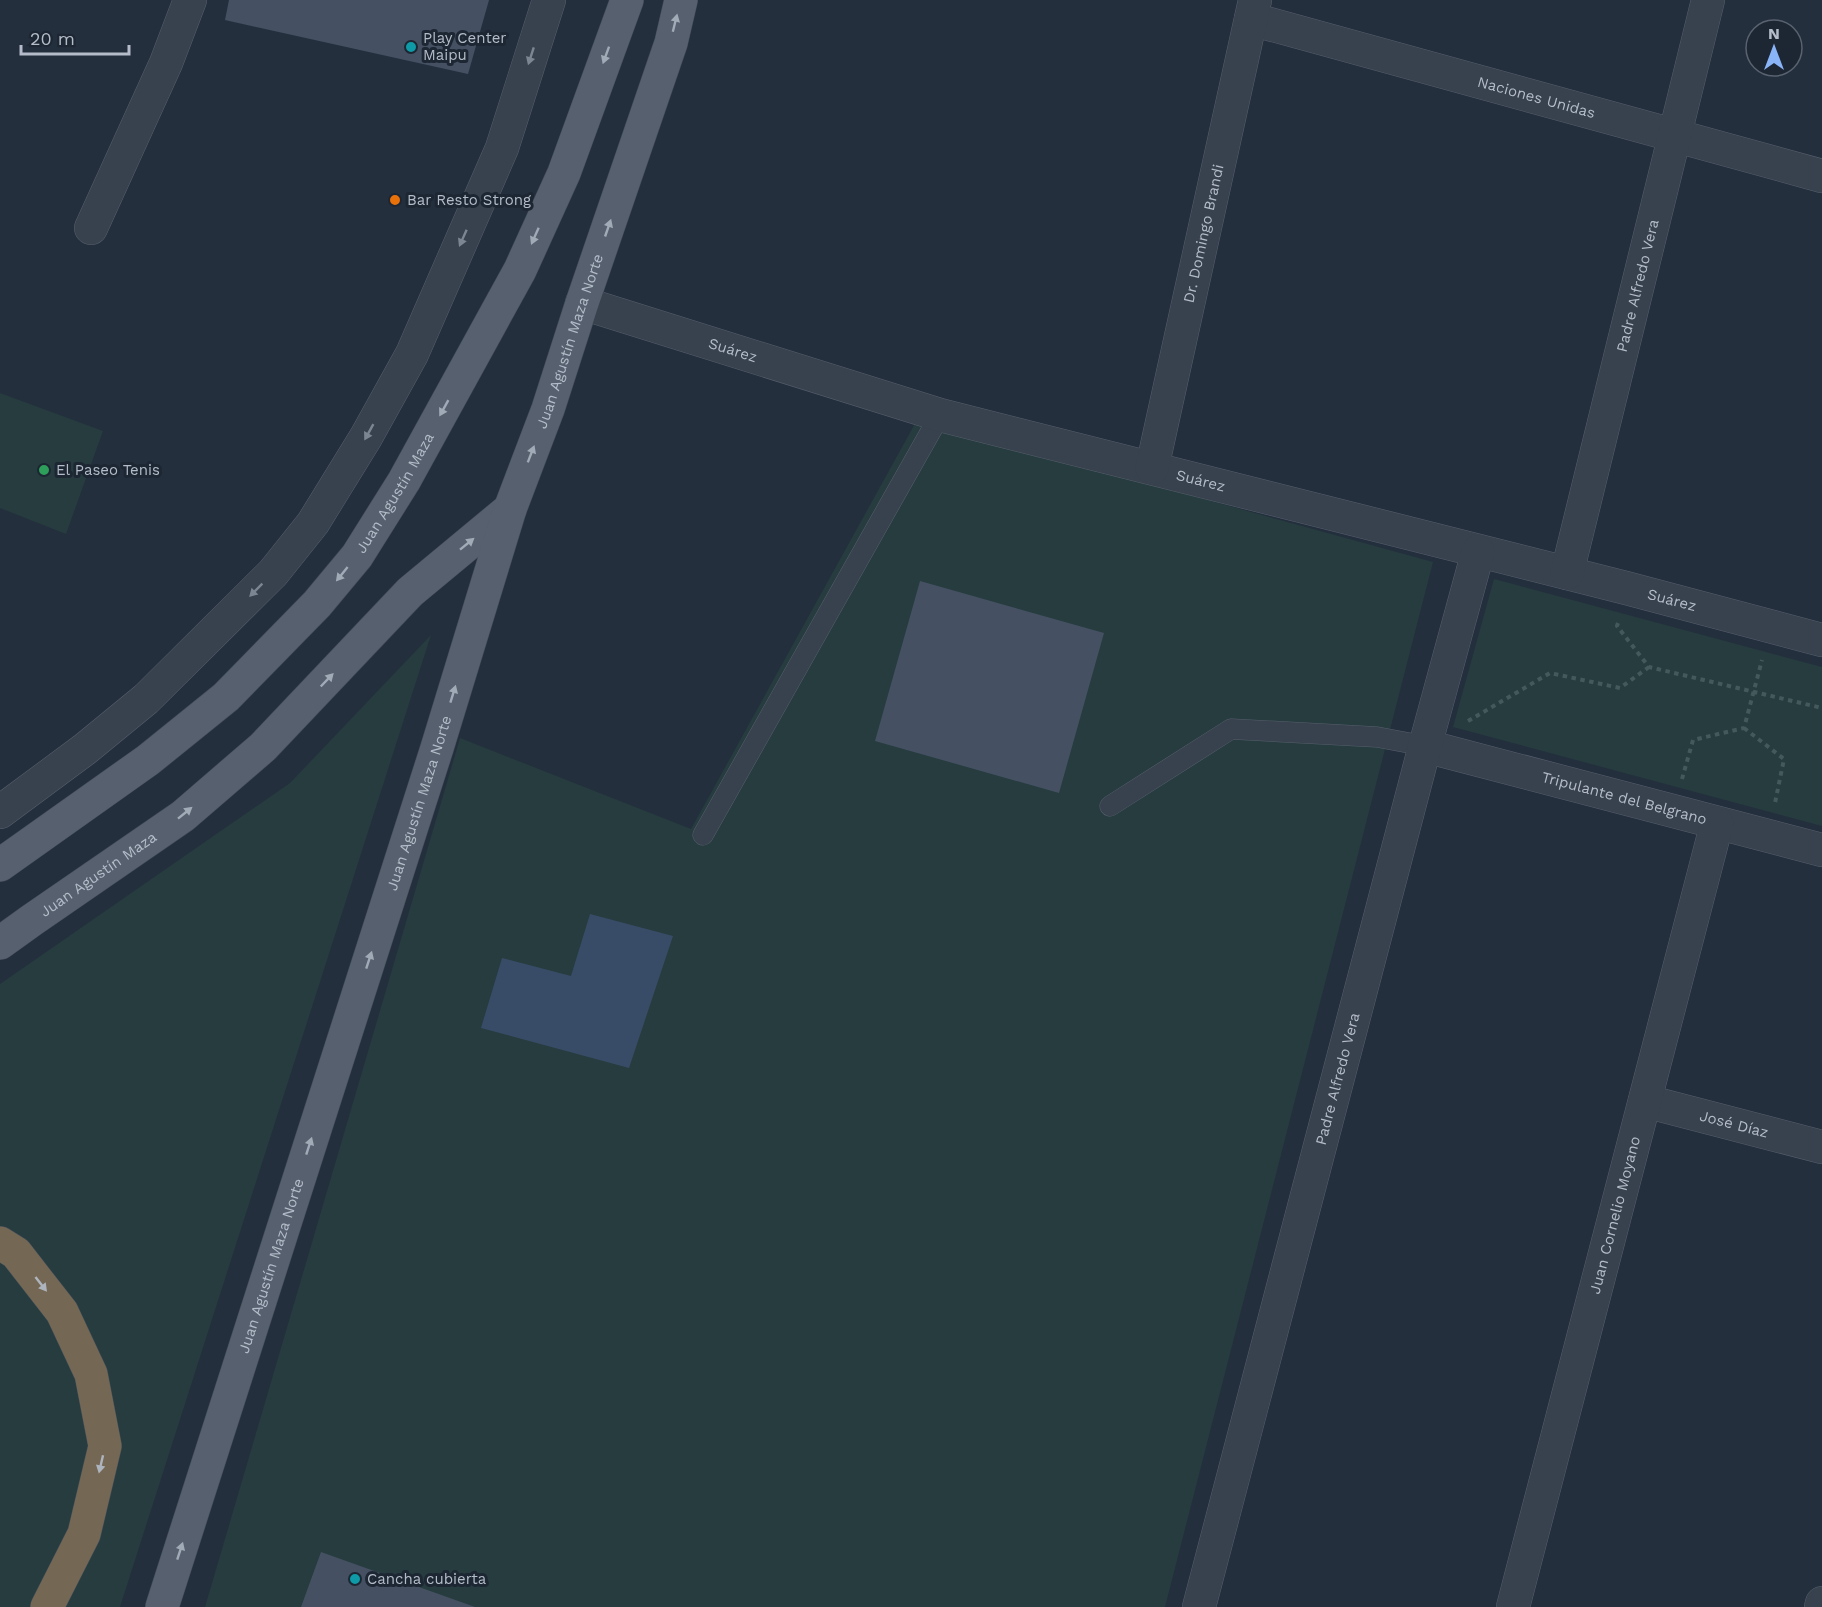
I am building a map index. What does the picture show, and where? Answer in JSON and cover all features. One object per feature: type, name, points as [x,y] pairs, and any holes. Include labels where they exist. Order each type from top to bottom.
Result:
[{"type":"highway","points":[[0,1244],[16,1253],[62,1312],[91,1374],[105,1446],[84,1534],[47,1607]]},
{"type":"main road","name":"Juan Agustín Maza","points":[[0,865],[148,760],[226,697],[317,604],[357,556],[404,481],[520,270],[564,173],[627,0]]},
{"type":"main road","name":"Juan Agustín Maza Norte","points":[[162,1607],[433,759],[510,509],[548,409],[671,43],[681,0]]},
{"type":"main road","name":"Juan Agustín Maza","points":[[0,943],[192,808],[263,747],[410,592],[510,509]]},
{"type":"street","points":[[91,228],[166,63],[190,0]]},
{"type":"street","points":[[0,812],[85,749],[146,699],[273,573],[314,523],[366,437],[412,354],[502,148],[549,0]]},
{"type":"street","name":"Padre Alfredo Vera","points":[[1567,573],[1708,0]]},
{"type":"street","name":"Naciones Unidas","points":[[1253,10],[1675,135],[1822,176]]},
{"type":"street","name":"Dr. Domingo Brandi","points":[[1152,468],[1253,10]]},
{"type":"street","name":"Suárez","points":[[582,303],[940,415],[1626,588],[1822,640]]},
{"type":"street","name":"Padre Alfredo Vera","points":[[1199,1607],[1425,746],[1479,552]]},
{"type":"street","name":"Tripulante del Belgrano","points":[[1425,746],[1822,850]]},
{"type":"street","name":"Juan Cornelio Moyano","points":[[1513,1607],[1718,823]]},
{"type":"street","name":"José Díaz","points":[[1645,1101],[1822,1147]]},
{"type":"lane","points":[[704,835],[940,415]]},
{"type":"lane","points":[[1110,806],[1231,729],[1377,737],[1425,746]]},
{"type":"path","points":[[1626,588],[1617,626],[1649,667],[1822,708]]},
{"type":"path","points":[[1744,728],[1770,627]]},
{"type":"path","points":[[1425,746],[1550,673],[1620,688],[1649,667]]},
{"type":"path","points":[[1673,812],[1693,740],[1744,728]]},
{"type":"path","points":[[1744,728],[1784,759],[1768,836]]},
{"type":"green space","name":"El Paseo Tenis","points":[[0,393],[103,431],[66,534],[0,508]]},
{"type":"green space","points":[[917,420],[1433,562],[1165,1607],[205,1607],[460,738],[691,829]]},
{"type":"green space","points":[[1494,579],[1822,667],[1822,826],[1453,727]]},
{"type":"green space","points":[[431,635],[120,1607],[0,1607],[0,984],[290,783]]},
{"type":"water","points":[[590,914],[673,936],[629,1068],[481,1028],[502,958],[571,976]]},
{"type":"building","name":"Play Center Maipu","points":[[229,0],[489,0],[468,74],[225,20]]},
{"type":"building","points":[[920,581],[1104,633],[1059,793],[875,741]]},
{"type":"building","name":"Cancha cubierta","points":[[321,1552],[475,1607],[301,1607]]},
{"type":"place","name":"Play Center Maipu","points":[[411,47]]},
{"type":"place","name":"Bar Resto Strong","points":[[395,200]]},
{"type":"place","name":"El Paseo Tenis","points":[[44,470]]},
{"type":"place","name":"Cancha cubierta","points":[[355,1579]]}]
